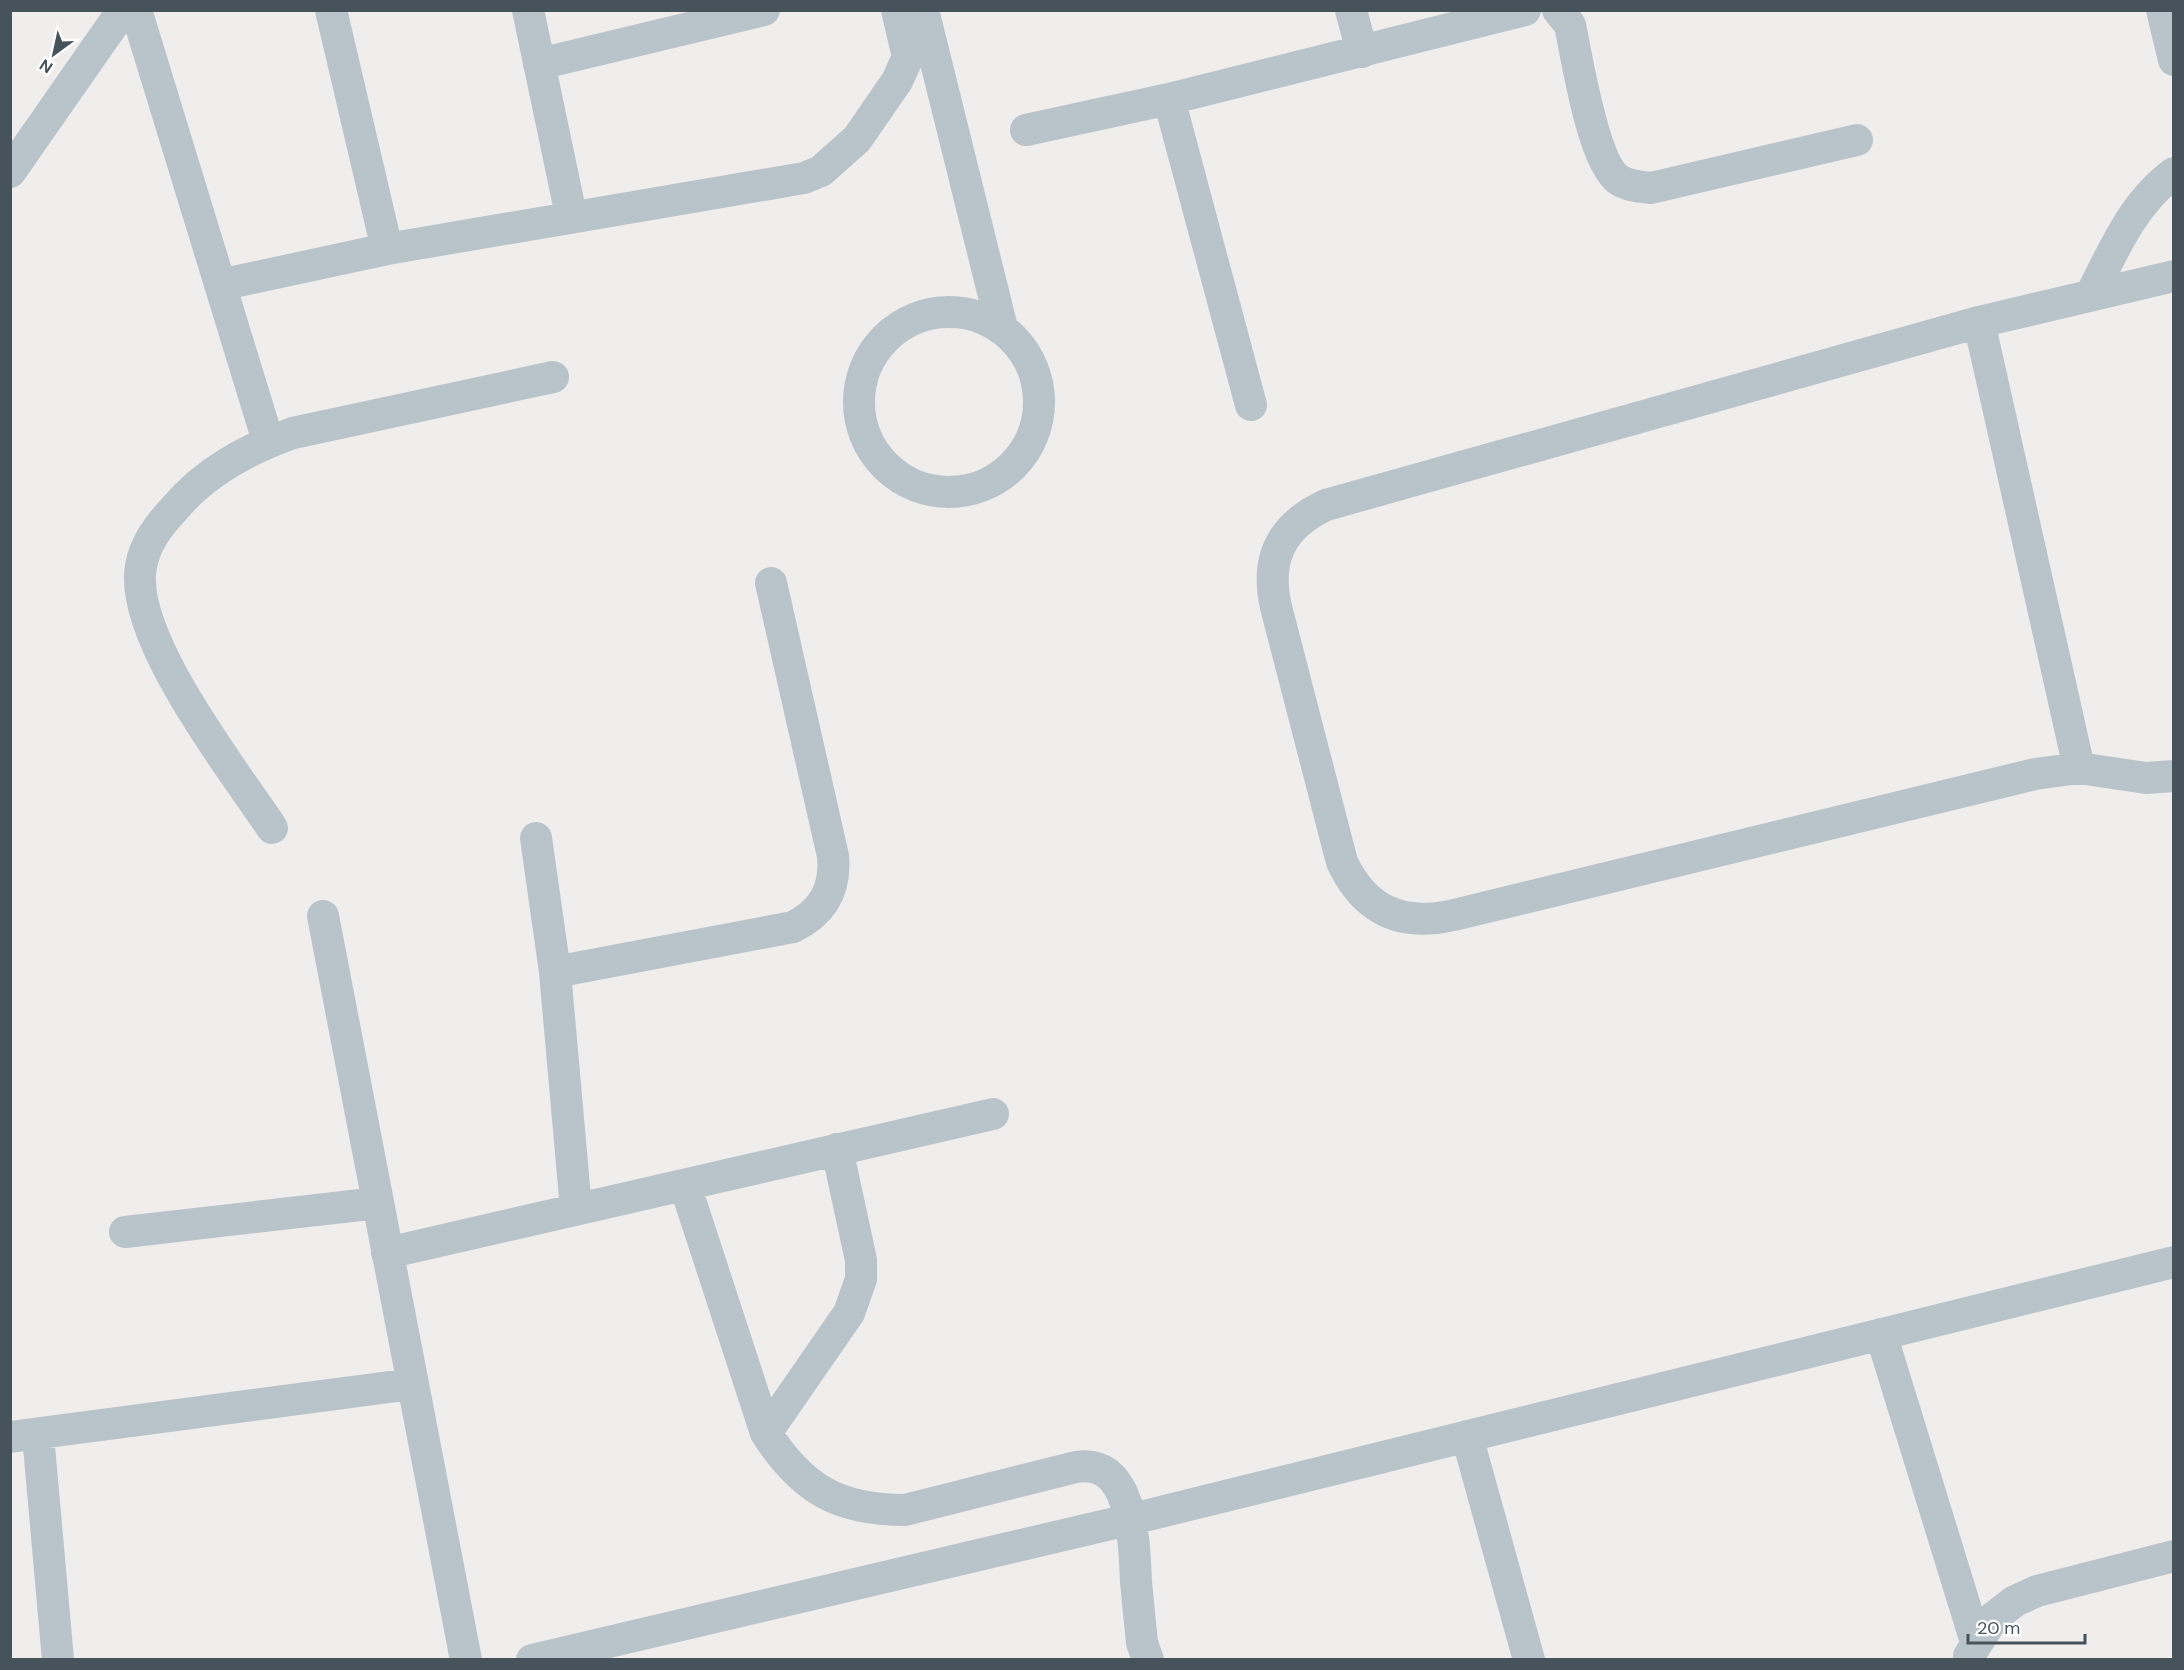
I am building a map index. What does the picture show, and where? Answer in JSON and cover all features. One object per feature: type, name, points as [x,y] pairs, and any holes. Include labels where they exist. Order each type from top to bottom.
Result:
[{"type":"street","points":[[10,172],[123,10]]},
{"type":"street","points":[[136,10],[268,441]]},
{"type":"street","points":[[331,10],[387,249]]},
{"type":"street","points":[[528,10],[571,215]]},
{"type":"street","points":[[539,64],[765,10]]},
{"type":"street","points":[[220,285],[387,249],[571,215],[804,178],[821,171],[857,140],[897,81],[908,57],[897,10]]},
{"type":"street","points":[[922,10],[1002,328],[1023,349],[1032,367],[1036,376],[1040,406],[1033,435],[1018,461],[995,480],[967,490],[938,491],[909,483],[884,465],[867,441],[858,412],[860,382],[871,355],[890,332],[916,317],[945,311],[975,315],[1002,328]]},
{"type":"street","points":[[1351,10],[1362,52]]},
{"type":"street","points":[[1026,130],[1169,99],[1525,10]]},
{"type":"street","points":[[1558,10],[1570,26],[1596,142],[1606,165],[1618,179],[1634,186],[1651,188],[1857,140]]},
{"type":"street","points":[[2162,10],[2174,60]]},
{"type":"street","points":[[1169,99],[1251,405]]},
{"type":"street","points":[[2091,295],[2133,215],[2158,185],[2174,173]]},
{"type":"street","points":[[2174,276],[1979,322],[1326,505],[1299,521],[1279,545],[1274,560],[1272,591],[1342,862],[1350,880],[1378,908],[1415,920],[1435,919],[1466,912],[2035,774],[2079,768],[2146,778],[2174,776]]},
{"type":"street","points":[[1979,322],[2079,768]]},
{"type":"street","points":[[272,828],[166,665],[143,604],[141,568],[145,552],[162,523],[180,502],[221,467],[268,441],[293,433],[553,377]]},
{"type":"street","points":[[555,972],[794,927],[807,920],[827,899],[834,871],[833,856],[771,583]]},
{"type":"street","points":[[536,838],[555,972],[576,1209]]},
{"type":"street","points":[[323,916],[466,1659]]},
{"type":"street","points":[[387,1253],[993,1114]]},
{"type":"street","points":[[766,1433],[839,1329],[857,1297],[861,1279],[861,1260],[837,1149]]},
{"type":"street","points":[[685,1185],[766,1433],[781,1457],[800,1478],[824,1494],[850,1505],[877,1510],[905,1510],[1085,1465],[1096,1467],[1112,1477],[1132,1519],[1142,1643],[1148,1659]]},
{"type":"street","points":[[125,1233],[378,1203]]},
{"type":"street","points":[[532,1659],[1132,1519],[2174,1262]]},
{"type":"street","points":[[1881,1334],[1972,1651]]},
{"type":"street","points":[[58,1659],[24,1436],[412,1383]]},
{"type":"street","points":[[1467,1437],[1529,1659]]},
{"type":"street","points":[[1972,1651],[1993,1618],[2015,1601],[2037,1591],[2174,1556]]}]
